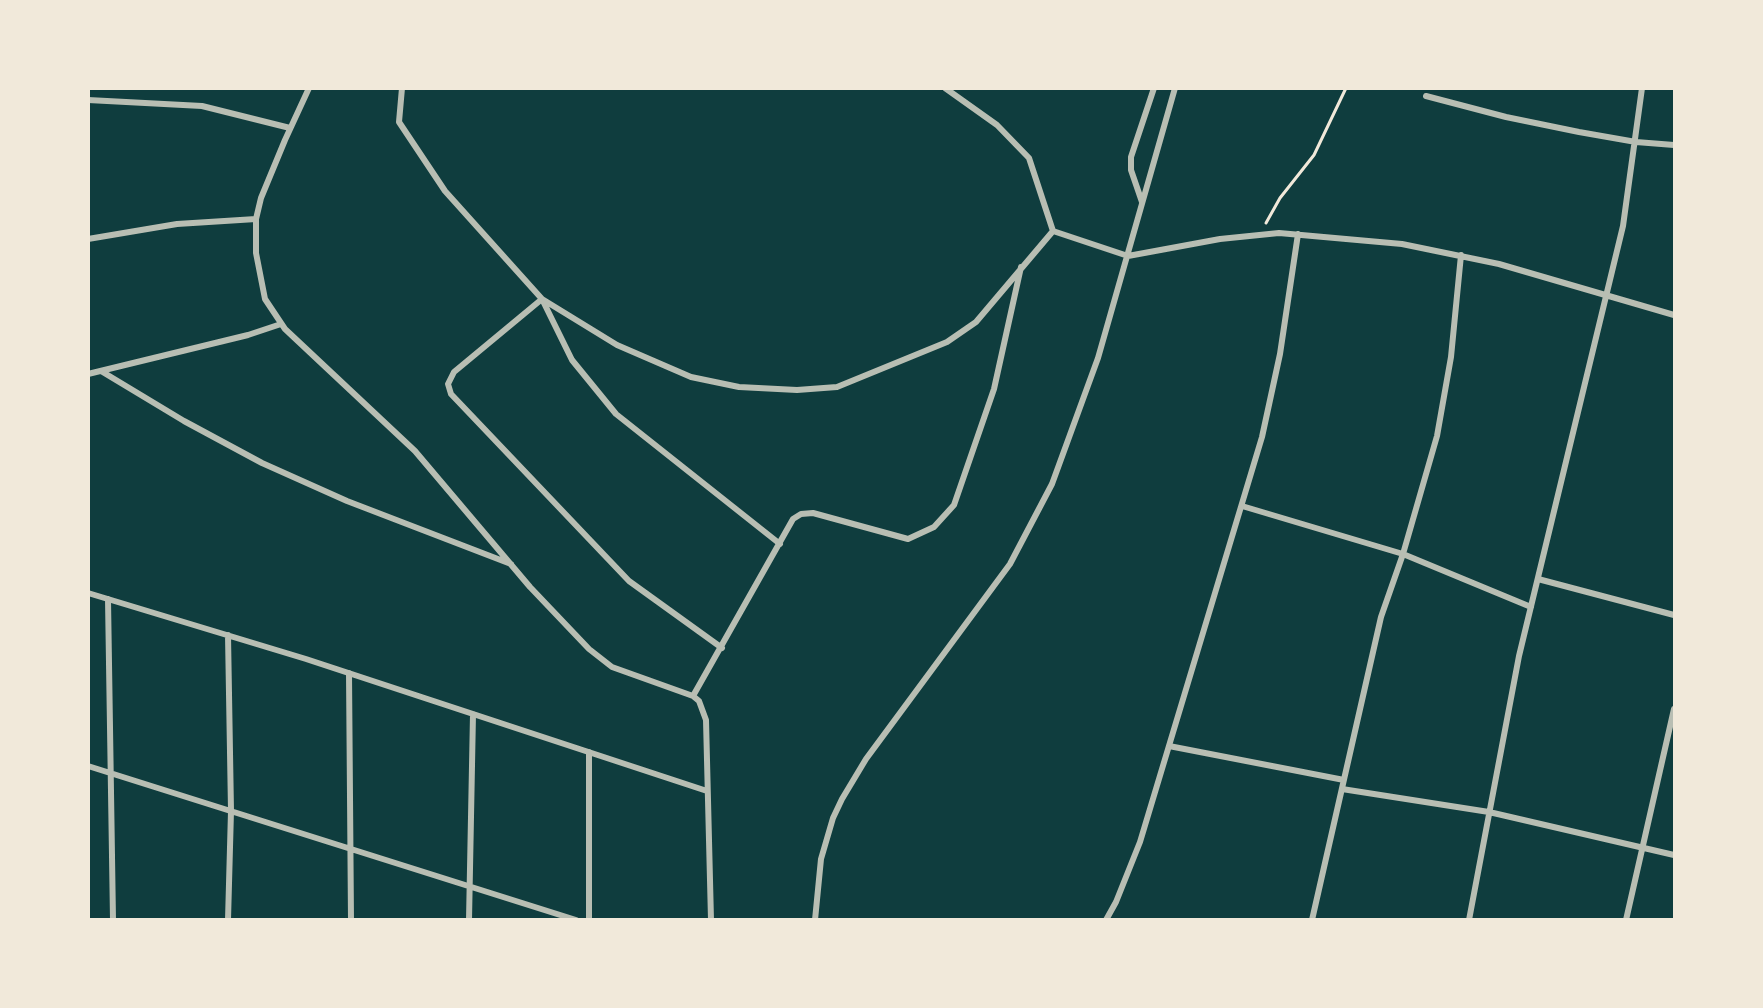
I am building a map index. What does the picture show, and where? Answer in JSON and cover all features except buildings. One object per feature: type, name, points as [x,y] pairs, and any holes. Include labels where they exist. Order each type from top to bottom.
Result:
[{"type":"street","points":[[309,88],[261,198],[256,219],[254,235],[261,287],[265,299],[281,324],[415,451],[511,564],[589,650],[624,673],[693,696],[699,701],[706,720],[711,920]]},
{"type":"street","points":[[402,88],[399,122],[445,191],[542,299],[572,360],[616,414],[780,544]]},
{"type":"street","points":[[945,88],[997,125],[1029,158],[1053,231]]},
{"type":"street","points":[[1143,203],[1131,170],[1131,157],[1154,88]]},
{"type":"street","points":[[815,920],[821,859],[833,818],[842,799],[866,759],[1010,564],[1047,495],[1098,358],[1175,88]]},
{"type":"street","points":[[1469,920],[1531,607],[1623,226],[1642,88]]},
{"type":"street","points":[[1426,96],[1506,117],[1636,142],[1674,145]]},
{"type":"street","points":[[88,100],[202,106],[291,128]]},
{"type":"street","points":[[88,239],[177,224],[256,219]]},
{"type":"street","points":[[542,299],[617,345],[691,377],[739,387],[797,390],[837,387],[947,342],[976,322],[1022,264],[1053,231]]},
{"type":"street","points":[[1053,231],[1128,256],[1193,243],[1264,234],[1298,234],[1402,244],[1461,255],[1674,315]]},
{"type":"street","points":[[1106,920],[1116,902],[1140,842],[1242,506],[1273,391],[1289,305],[1298,234]]},
{"type":"street","points":[[1311,920],[1381,617],[1403,554],[1437,436],[1451,357],[1461,255]]},
{"type":"street","points":[[693,696],[793,519],[801,514],[813,513],[908,538],[934,528],[954,505],[994,389],[1022,264]]},
{"type":"street","points":[[542,299],[454,372],[448,384],[450,394],[629,581],[722,648]]},
{"type":"street","points":[[88,374],[248,335],[281,324]]},
{"type":"street","points":[[101,371],[184,421],[262,463],[347,501],[511,564]]},
{"type":"street","points":[[1242,506],[1403,554],[1531,607]]},
{"type":"street","points":[[1538,579],[1674,615]]},
{"type":"street","points":[[88,593],[349,673],[707,791]]},
{"type":"street","points":[[108,599],[112,773],[112,920]]},
{"type":"street","points":[[228,635],[231,811],[228,920]]},
{"type":"street","points":[[349,673],[351,920]]},
{"type":"street","points":[[1626,920],[1674,709]]},
{"type":"street","points":[[469,920],[473,714]]},
{"type":"street","points":[[1169,746],[1344,780]]},
{"type":"street","points":[[589,752],[589,920]]},
{"type":"street","points":[[88,766],[576,920]]},
{"type":"street","points":[[1342,789],[1489,812],[1674,855]]},
{"type":"path","points":[[1264,234],[1272,210],[1314,155],[1346,88]]}]
